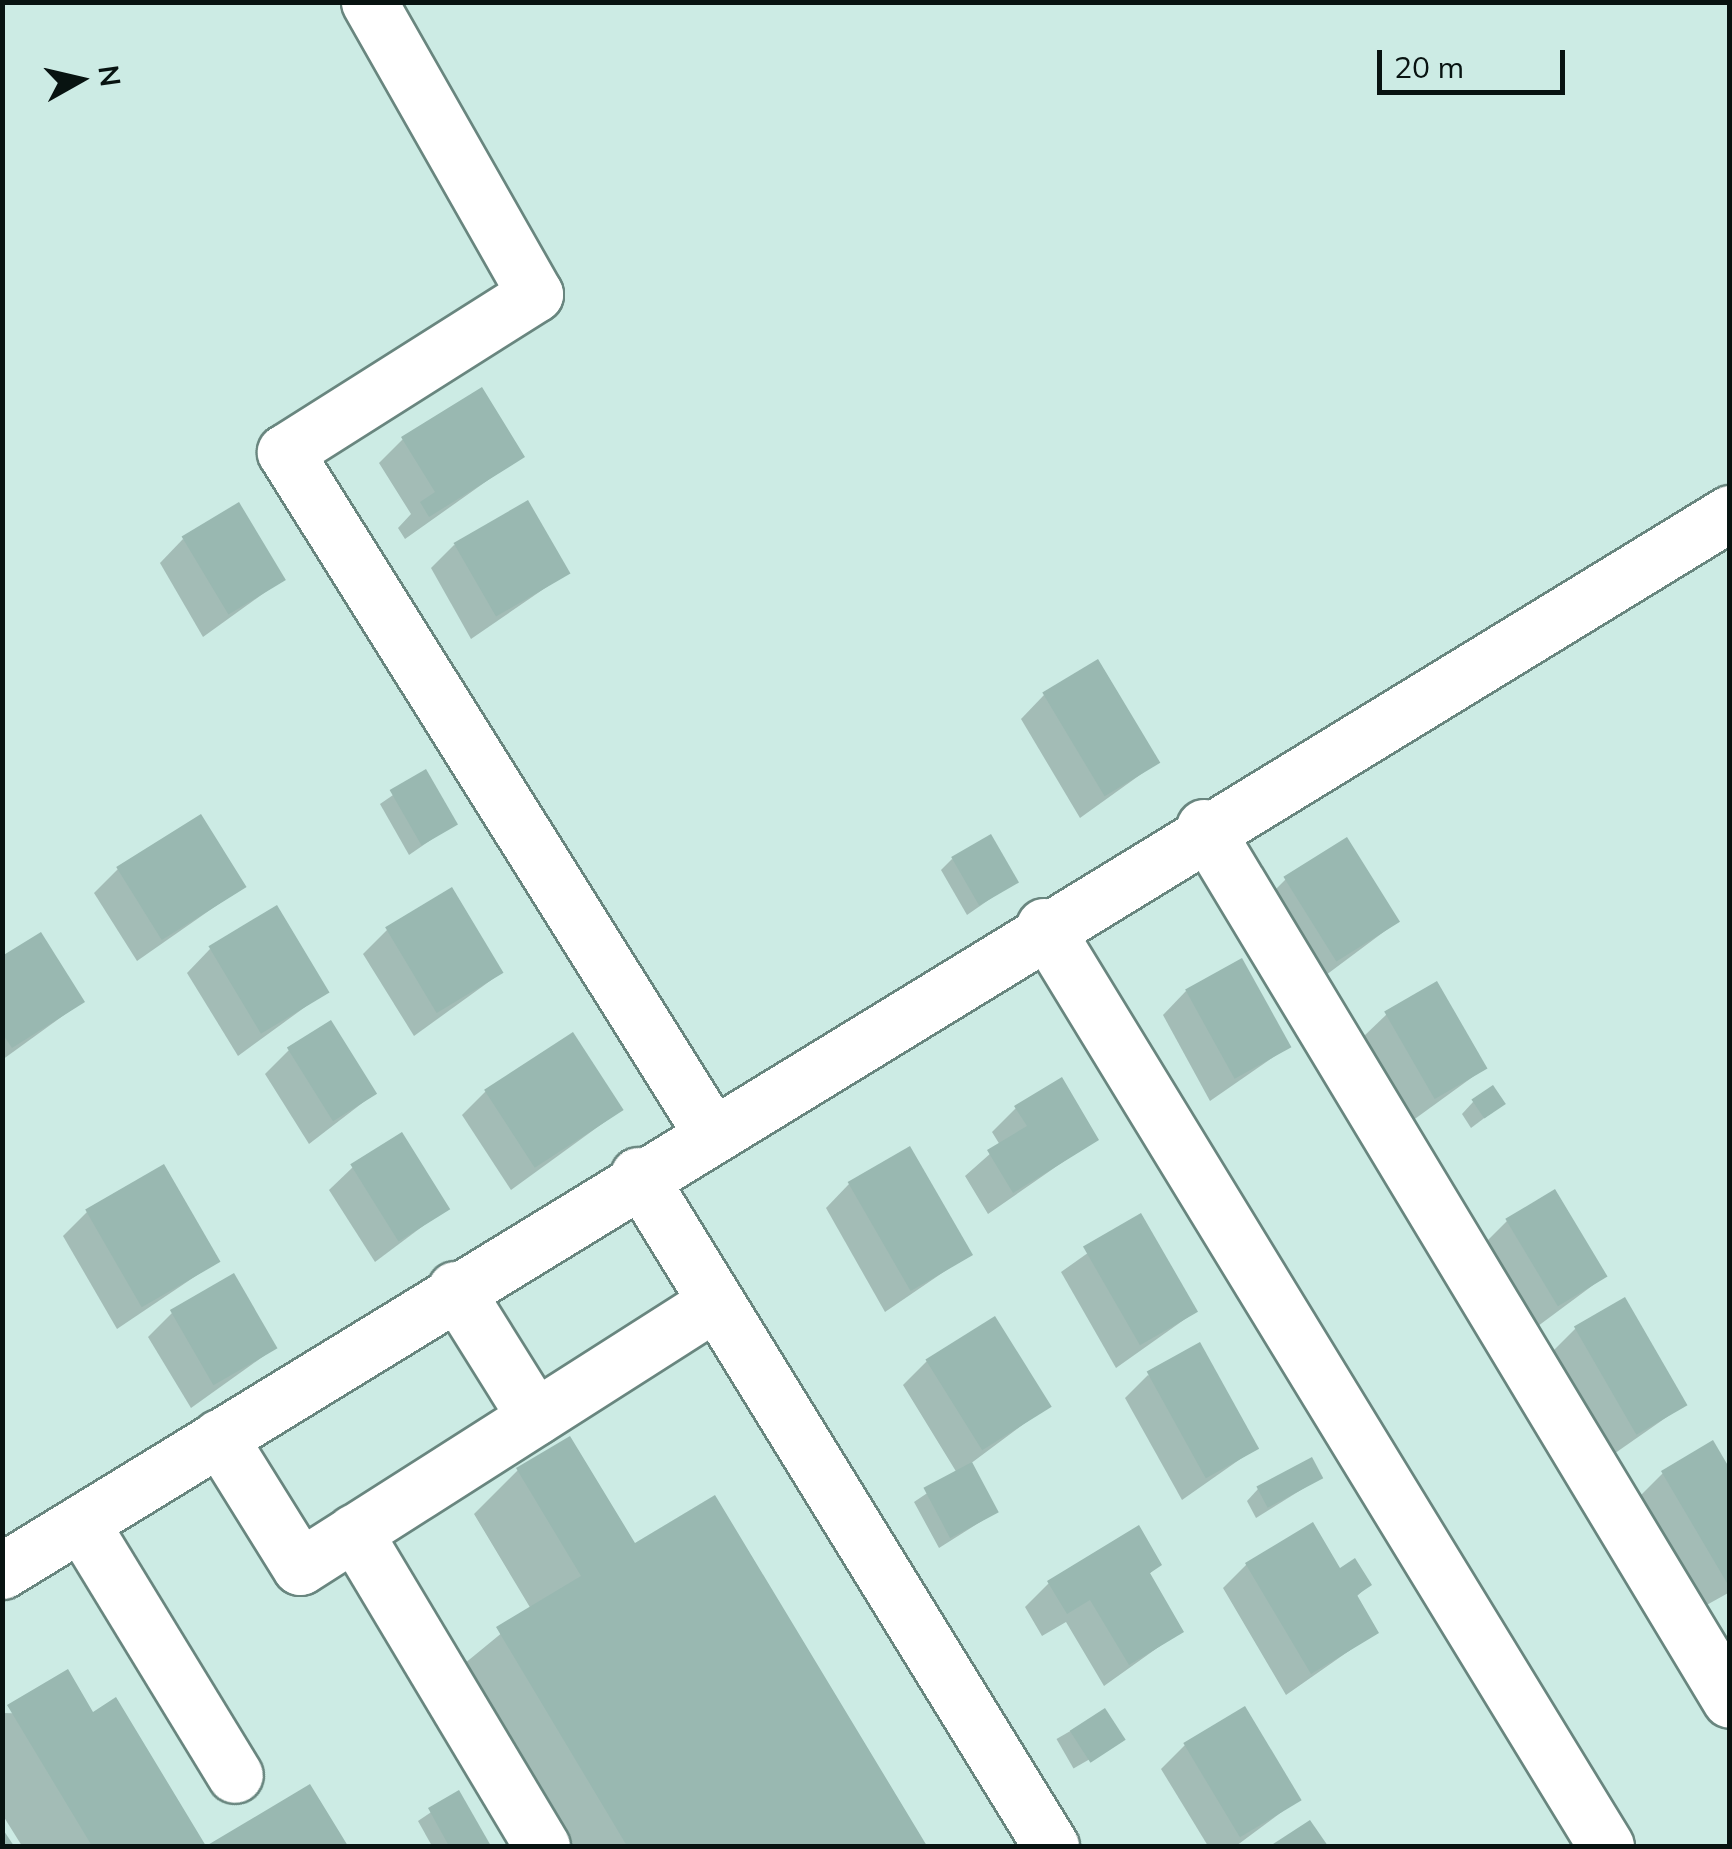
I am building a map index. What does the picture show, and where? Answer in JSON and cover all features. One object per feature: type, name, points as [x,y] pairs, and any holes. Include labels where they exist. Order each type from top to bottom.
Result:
[{"type":"street","points":[[370,2],[535,294],[285,452],[710,1131]]},
{"type":"street","points":[[2,1572],[1204,827],[1730,513]]},
{"type":"street","points":[[1204,827],[1730,1700]]},
{"type":"street","points":[[1044,926],[1606,1846]]},
{"type":"street","points":[[638,1175],[1051,1846]]},
{"type":"street","points":[[455,1288],[534,1418]]},
{"type":"street","points":[[218,1436],[300,1567],[716,1302]]},
{"type":"street","points":[[81,1522],[236,1775]]},
{"type":"street","points":[[354,1532],[542,1846]]},
{"type":"building","points":[[482,387],[525,457],[429,517],[420,502],[435,492],[401,437]]},
{"type":"building","points":[[528,500],[570,574],[496,617],[454,543]]},
{"type":"building","points":[[239,502],[286,580],[228,615],[182,537]]},
{"type":"building","points":[[1098,659],[1160,763],[1105,796],[1042,692]]},
{"type":"building","points":[[426,769],[458,824],[422,845],[390,790]]},
{"type":"building","points":[[201,814],[247,887],[162,940],[116,867]]},
{"type":"building","points":[[991,834],[1019,882],[979,905],[951,857]]},
{"type":"building","points":[[1347,837],[1400,922],[1336,962],[1283,877]]},
{"type":"building","points":[[452,887],[504,973],[437,1013],[385,927]]},
{"type":"building","points":[[277,905],[330,992],[261,1034],[208,946]]},
{"type":"building","points":[[41,932],[85,1002],[12,1048],[2,1033],[2,956]]},
{"type":"building","points":[[1242,958],[1291,1047],[1235,1079],[1185,990]]},
{"type":"building","points":[[1437,981],[1488,1068],[1435,1099],[1384,1012]]},
{"type":"building","points":[[331,1020],[377,1094],[333,1121],[287,1048]]},
{"type":"building","points":[[573,1032],[624,1110],[535,1168],[484,1090]]},
{"type":"building","points":[[1062,1077],[1099,1140],[1013,1193],[987,1150],[1027,1126],[1014,1106]]},
{"type":"building","points":[[1493,1085],[1506,1104],[1484,1119],[1471,1100]]},
{"type":"building","points":[[402,1132],[450,1209],[398,1241],[350,1164]]},
{"type":"building","points":[[910,1146],[973,1255],[911,1291],[848,1182]]},
{"type":"building","points":[[164,1164],[220,1262],[142,1307],[85,1210]]},
{"type":"building","points":[[1555,1189],[1608,1276],[1558,1306],[1505,1219]]},
{"type":"building","points":[[1141,1213],[1198,1312],[1140,1345],[1083,1246]]},
{"type":"building","points":[[234,1273],[278,1348],[213,1385],[170,1310]]},
{"type":"building","points":[[1625,1297],[1688,1405],[1636,1435],[1574,1326]]},
{"type":"building","points":[[995,1316],[1052,1407],[982,1450],[925,1359]]},
{"type":"building","points":[[1200,1342],[1259,1449],[1206,1478],[1147,1372]]},
{"type":"building","points":[[570,1436],[635,1543],[715,1495],[927,1846],[627,1846],[496,1627],[581,1576],[516,1468]]},
{"type":"building","points":[[1713,1440],[1730,1469],[1730,1588],[1661,1471]]},
{"type":"building","points":[[1312,1457],[1323,1478],[1268,1508],[1256,1487]]},
{"type":"building","points":[[972,1462],[999,1512],[950,1538],[923,1488]]},
{"type":"building","points":[[1313,1522],[1340,1568],[1355,1558],[1372,1585],[1357,1595],[1379,1633],[1311,1674],[1245,1563]]},
{"type":"building","points":[[1139,1525],[1162,1565],[1150,1573],[1184,1632],[1129,1665],[1090,1600],[1067,1614],[1047,1581]]},
{"type":"building","points":[[68,1669],[93,1712],[116,1697],[206,1846],[92,1846],[7,1705]]},
{"type":"building","points":[[1245,1706],[1302,1800],[1240,1837],[1183,1743]]},
{"type":"building","points":[[1105,1708],[1126,1740],[1090,1763],[1070,1731]]},
{"type":"building","points":[[310,1784],[348,1846],[206,1846]]},
{"type":"building","points":[[459,1790],[491,1846],[449,1846],[428,1808]]},
{"type":"building","points":[[1310,1820],[1328,1846],[1270,1846]]},
{"type":"building","points":[[2,1828],[14,1846],[2,1846]]}]
